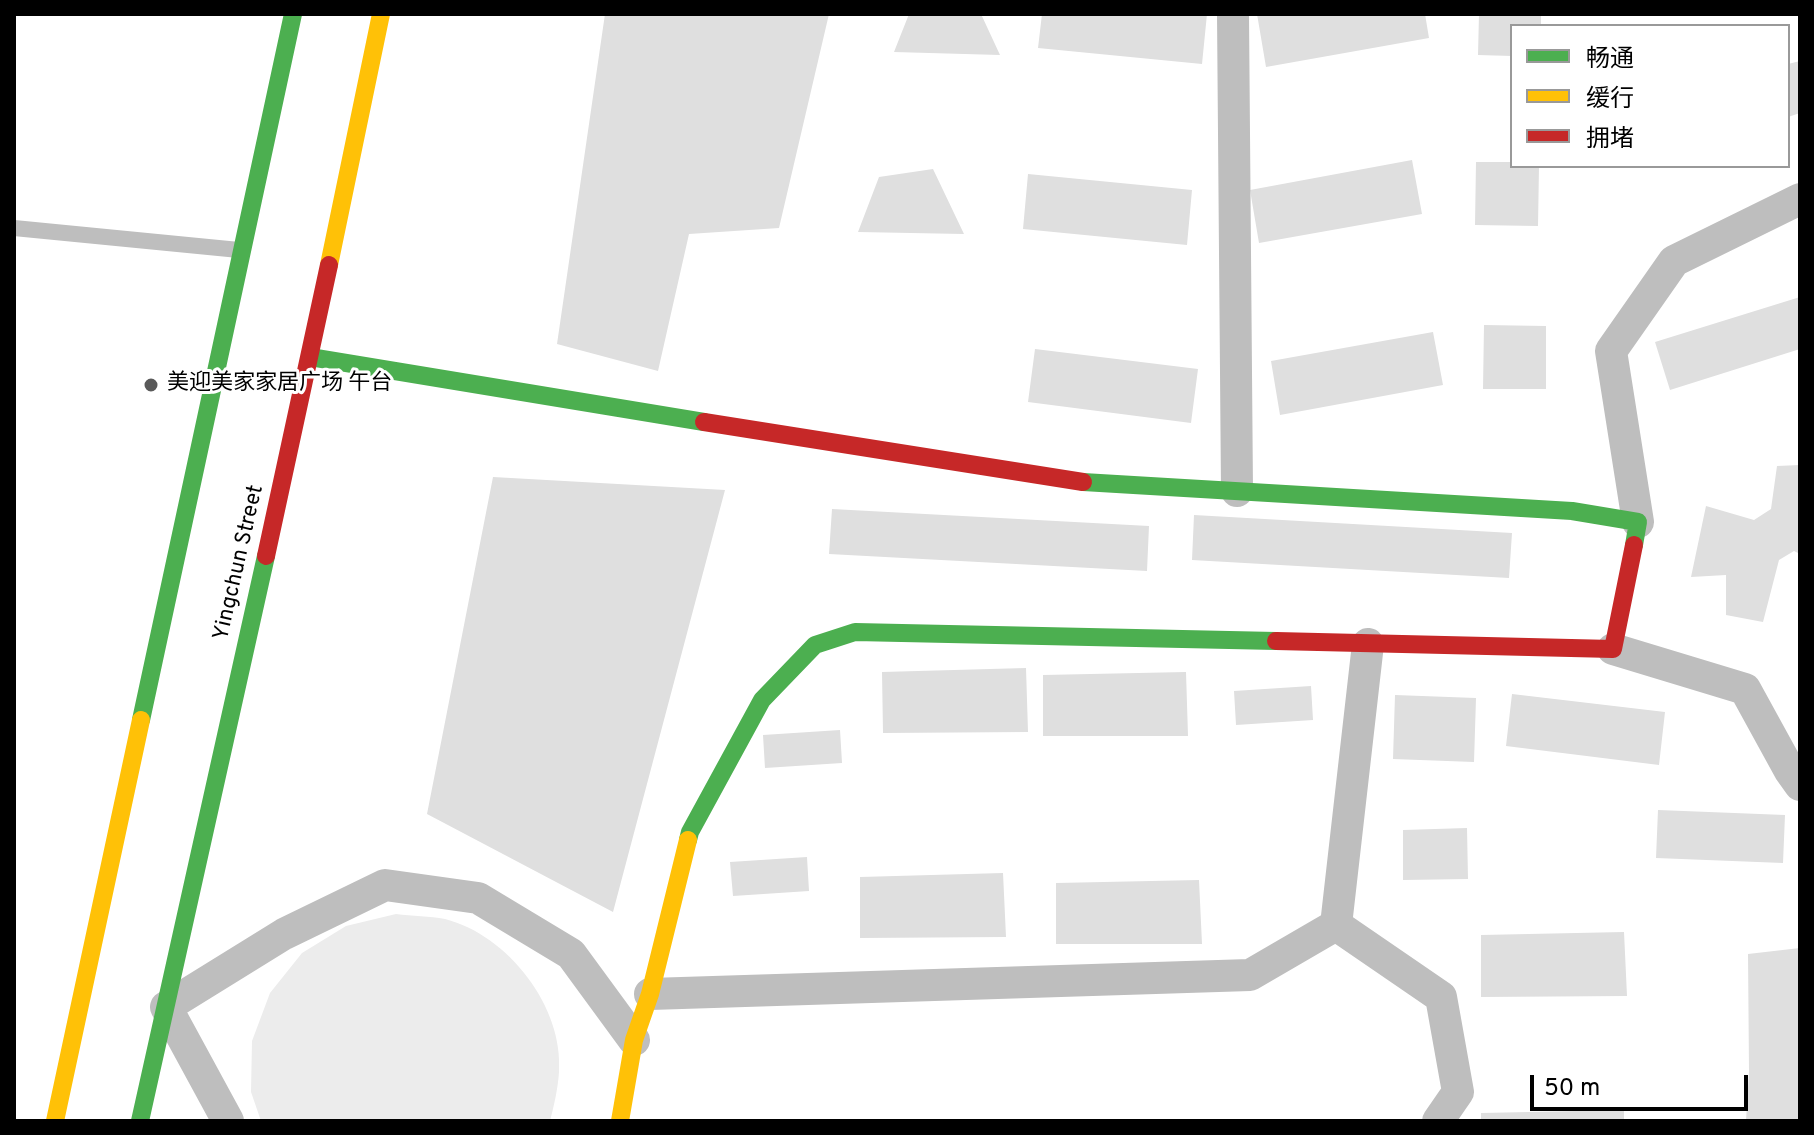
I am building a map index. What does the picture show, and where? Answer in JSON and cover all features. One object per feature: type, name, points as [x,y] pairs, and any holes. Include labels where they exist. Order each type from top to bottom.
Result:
[{"type":"street","points":[[55,1121],[293,14]]},
{"type":"street","name":"Yingchun Street","points":[[140,1121],[310,357],[381,14]]},
{"type":"street","points":[[1233,14],[1237,491]]},
{"type":"street","points":[[1613,649],[1638,522],[1611,351],[1674,261],[1800,199]]},
{"type":"street","points":[[310,357],[1066,481],[1572,511],[1638,522]]},
{"type":"street","points":[[620,1121],[634,1040],[650,994],[690,832],[762,700],[815,645],[855,632],[1613,649],[1745,689],[1800,785]]},
{"type":"street","points":[[1336,925],[1368,644]]},
{"type":"street","points":[[228,1121],[166,1007],[284,934],[385,885],[478,898],[571,954],[634,1040]]},
{"type":"street","points":[[650,994],[1250,975],[1336,925]]},
{"type":"street","points":[[1336,925],[1441,997],[1458,1092],[1438,1121]]},
{"type":"lane","points":[[14,228],[240,250]]},
{"type":"shaded area","points":[[396,914],[445,919],[468,928],[510,957],[528,977],[542,999],[558,1047],[556,1097],[550,1121],[261,1121],[251,1092],[252,1041],[270,993],[302,953],[346,926]]},
{"type":"building","points":[[605,14],[829,14],[779,228],[689,234],[658,371],[557,344]]},
{"type":"building","points":[[909,14],[981,14],[1000,55],[894,52]]},
{"type":"building","points":[[1042,14],[1207,14],[1202,64],[1038,48]]},
{"type":"building","points":[[1257,14],[1425,14],[1429,38],[1266,67]]},
{"type":"building","points":[[1479,14],[1541,14],[1541,24],[1510,24],[1510,56],[1478,55]]},
{"type":"building","points":[[1800,61],[1800,113],[1790,116],[1790,64]]},
{"type":"building","points":[[1412,160],[1422,214],[1259,243],[1250,190]]},
{"type":"building","points":[[1476,162],[1510,162],[1510,168],[1539,168],[1538,226],[1475,225]]},
{"type":"building","points":[[933,169],[964,234],[858,232],[879,177]]},
{"type":"building","points":[[1028,174],[1192,190],[1187,245],[1023,229]]},
{"type":"building","points":[[1800,297],[1800,349],[1670,390],[1655,342]]},
{"type":"building","points":[[1484,325],[1546,326],[1546,389],[1483,389]]},
{"type":"building","points":[[1433,332],[1443,385],[1280,415],[1271,361]]},
{"type":"building","points":[[1035,349],[1198,369],[1191,423],[1028,402]]},
{"type":"building","points":[[1800,465],[1800,554],[1794,551],[1779,560],[1763,622],[1726,615],[1726,575],[1691,577],[1706,506],[1754,520],[1771,509],[1777,466]]},
{"type":"building","points":[[493,477],[725,490],[613,912],[427,814]]},
{"type":"building","points":[[832,509],[1149,526],[1147,571],[829,554]]},
{"type":"building","points":[[1194,515],[1512,533],[1509,578],[1192,560]]},
{"type":"building","points":[[1026,668],[1028,732],[883,733],[882,672]]},
{"type":"building","points":[[1186,672],[1188,736],[1043,736],[1043,675]]},
{"type":"building","points":[[1311,686],[1313,720],[1236,725],[1234,691]]},
{"type":"building","points":[[1512,694],[1665,712],[1659,765],[1506,746]]},
{"type":"building","points":[[1395,695],[1476,698],[1474,762],[1393,759]]},
{"type":"building","points":[[840,730],[842,763],[765,768],[763,735]]},
{"type":"building","points":[[1658,810],[1785,815],[1783,863],[1656,858]]},
{"type":"building","points":[[1467,828],[1468,879],[1403,880],[1403,830]]},
{"type":"building","points":[[807,857],[809,891],[733,896],[730,862]]},
{"type":"building","points":[[1003,873],[1006,937],[860,938],[860,877]]},
{"type":"building","points":[[1199,880],[1202,944],[1056,944],[1056,883]]},
{"type":"building","points":[[1624,932],[1627,996],[1481,997],[1481,935]]},
{"type":"building","points":[[1800,948],[1800,1121],[1746,1121],[1749,1071],[1748,954]]},
{"type":"building","points":[[1624,1110],[1624,1121],[1481,1121],[1481,1113]]},
{"type":"traffic: fast","points":[[141,720],[293,14]]},
{"type":"traffic: fast","points":[[310,357],[704,422]]},
{"type":"traffic: fast","points":[[1083,482],[1572,511],[1638,522],[1634,545]]},
{"type":"traffic: fast","points":[[140,1121],[266,556]]},
{"type":"traffic: fast","points":[[688,840],[762,700],[815,645],[855,632],[1276,641]]},
{"type":"traffic: slow","points":[[329,265],[381,14]]},
{"type":"traffic: slow","points":[[55,1121],[141,720]]},
{"type":"traffic: slow","points":[[620,1121],[634,1040],[650,994],[688,840]]},
{"type":"traffic: jam","points":[[266,556],[329,265]]},
{"type":"traffic: jam","points":[[704,422],[1083,482]]},
{"type":"traffic: jam","points":[[1276,641],[1613,649],[1634,545]]},
{"type":"place","name":"美迎美家家居广场 午台","points":[[151,385]]}]
